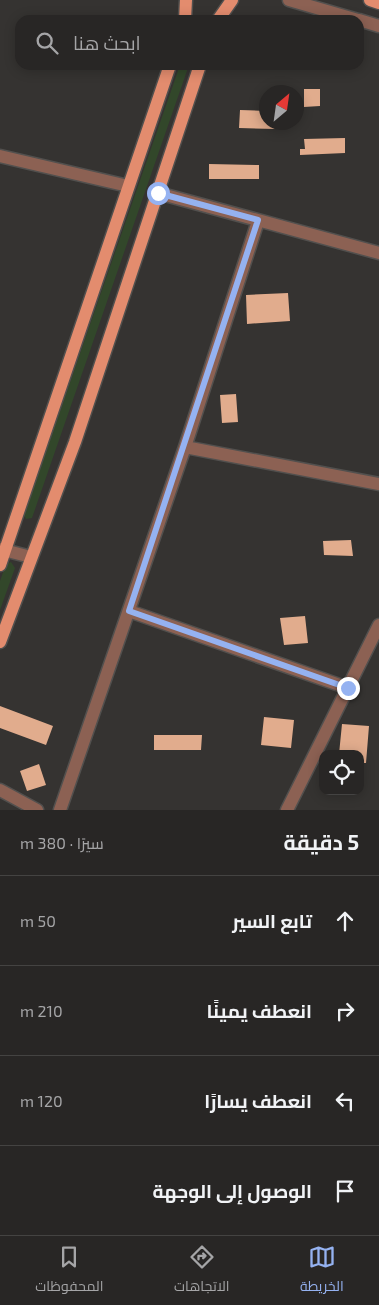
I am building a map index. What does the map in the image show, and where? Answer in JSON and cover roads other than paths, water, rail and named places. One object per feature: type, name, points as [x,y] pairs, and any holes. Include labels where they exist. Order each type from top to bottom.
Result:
[{"type":"main road","points":[[185,15],[186,0]]},
{"type":"main road","points":[[222,15],[232,0]]},
{"type":"main road","points":[[370,0],[379,3]]},
{"type":"main road","points":[[0,565],[3,550],[168,70]]},
{"type":"main road","points":[[0,642],[74,442],[198,70]]},
{"type":"street","points":[[289,0],[342,15]]},
{"type":"street","points":[[364,22],[379,26]]},
{"type":"street","points":[[0,156],[128,186]]},
{"type":"street","points":[[158,193],[379,252]]},
{"type":"street","points":[[60,810],[185,447],[258,220]]},
{"type":"street","points":[[185,447],[379,484]]},
{"type":"street","points":[[3,550],[32,557]]},
{"type":"street","points":[[129,611],[348,688]]},
{"type":"street","points":[[287,810],[379,625]]},
{"type":"street","points":[[0,790],[37,810]]}]
